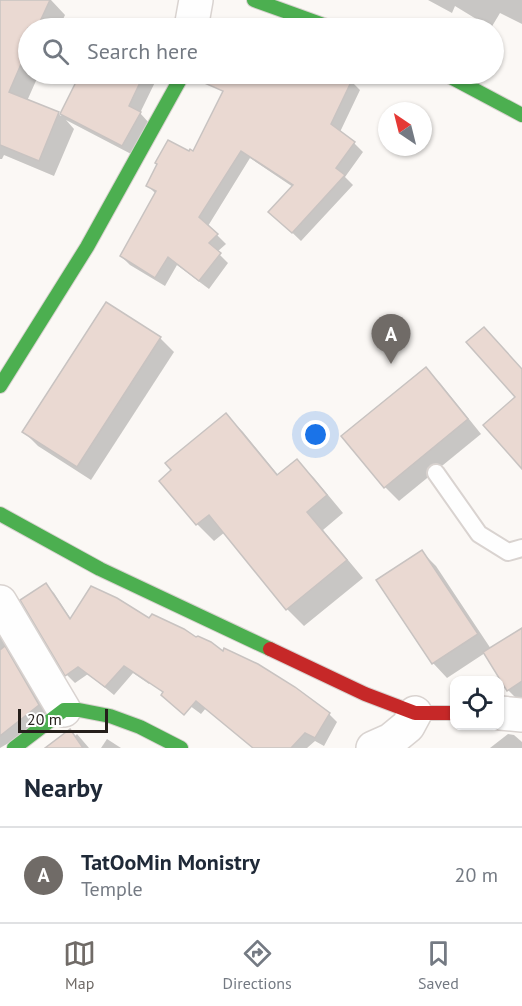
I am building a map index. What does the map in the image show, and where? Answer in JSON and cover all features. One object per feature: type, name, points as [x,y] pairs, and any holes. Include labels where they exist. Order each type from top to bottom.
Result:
[{"type":"street","points":[[193,18],[196,0]]},
{"type":"street","points":[[254,0],[304,18]]},
{"type":"street","points":[[0,386],[87,247],[178,84]]},
{"type":"street","points":[[463,84],[522,116]]},
{"type":"street","points":[[0,514],[100,569],[365,694],[415,713],[450,713]]},
{"type":"street","points":[[0,602],[64,710]]},
{"type":"street","points":[[14,748],[64,710],[93,712],[138,725],[181,748]]},
{"type":"street","points":[[372,748],[391,740],[408,726],[415,713]]},
{"type":"street","points":[[504,713],[522,715]]},
{"type":"lane","points":[[436,473],[479,534],[508,552],[522,548]]},
{"type":"building","points":[[0,0],[50,0],[42,18],[18,18],[18,71],[9,92],[59,112],[39,161],[0,145]]},
{"type":"building","points":[[75,84],[139,84],[129,106],[141,112],[122,146],[60,114]]},
{"type":"building","points":[[207,84],[350,84],[331,124],[355,142],[336,168],[345,175],[292,233],[268,212],[293,185],[241,151],[199,217],[218,234],[209,243],[221,253],[199,281],[168,257],[155,278],[120,256],[156,191],[146,186],[157,164],[155,163],[168,140],[193,151],[223,91]]},
{"type":"building","points":[[106,302],[161,337],[77,467],[22,432]]},
{"type":"building","points":[[484,327],[522,369],[522,469],[483,425],[515,397],[466,342]]},
{"type":"building","points":[[426,367],[468,419],[384,488],[341,436]]},
{"type":"building","points":[[226,413],[277,475],[297,459],[327,495],[307,512],[347,560],[286,610],[209,515],[196,525],[159,481],[171,470],[165,463]]},
{"type":"building","points":[[422,550],[478,634],[432,664],[376,580]]},
{"type":"building","points":[[46,583],[70,619],[91,586],[117,598],[149,618],[152,614],[196,637],[211,642],[223,651],[224,648],[258,664],[295,687],[330,713],[315,738],[305,733],[291,748],[253,748],[196,701],[184,715],[161,695],[163,692],[124,666],[105,687],[78,667],[65,676],[20,600]]},
{"type":"building","points":[[522,628],[522,681],[507,691],[504,686],[504,676],[498,676],[483,652]]},
{"type":"building","points":[[5,646],[39,705],[0,736],[0,650]]},
{"type":"building","points":[[70,729],[83,748],[45,748]]},
{"type":"traffic: fast","points":[[254,0],[304,18]]},
{"type":"traffic: fast","points":[[0,386],[87,247],[177,84]]},
{"type":"traffic: fast","points":[[464,84],[522,115]]},
{"type":"traffic: fast","points":[[0,514],[100,569],[270,649]]},
{"type":"traffic: fast","points":[[14,748],[64,710],[79,710],[110,716],[140,727],[181,748]]},
{"type":"traffic: jam","points":[[270,649],[365,694],[415,713],[450,713]]},
{"type":"place","name":"TatOoMin Monistry","points":[[391,364]]}]
